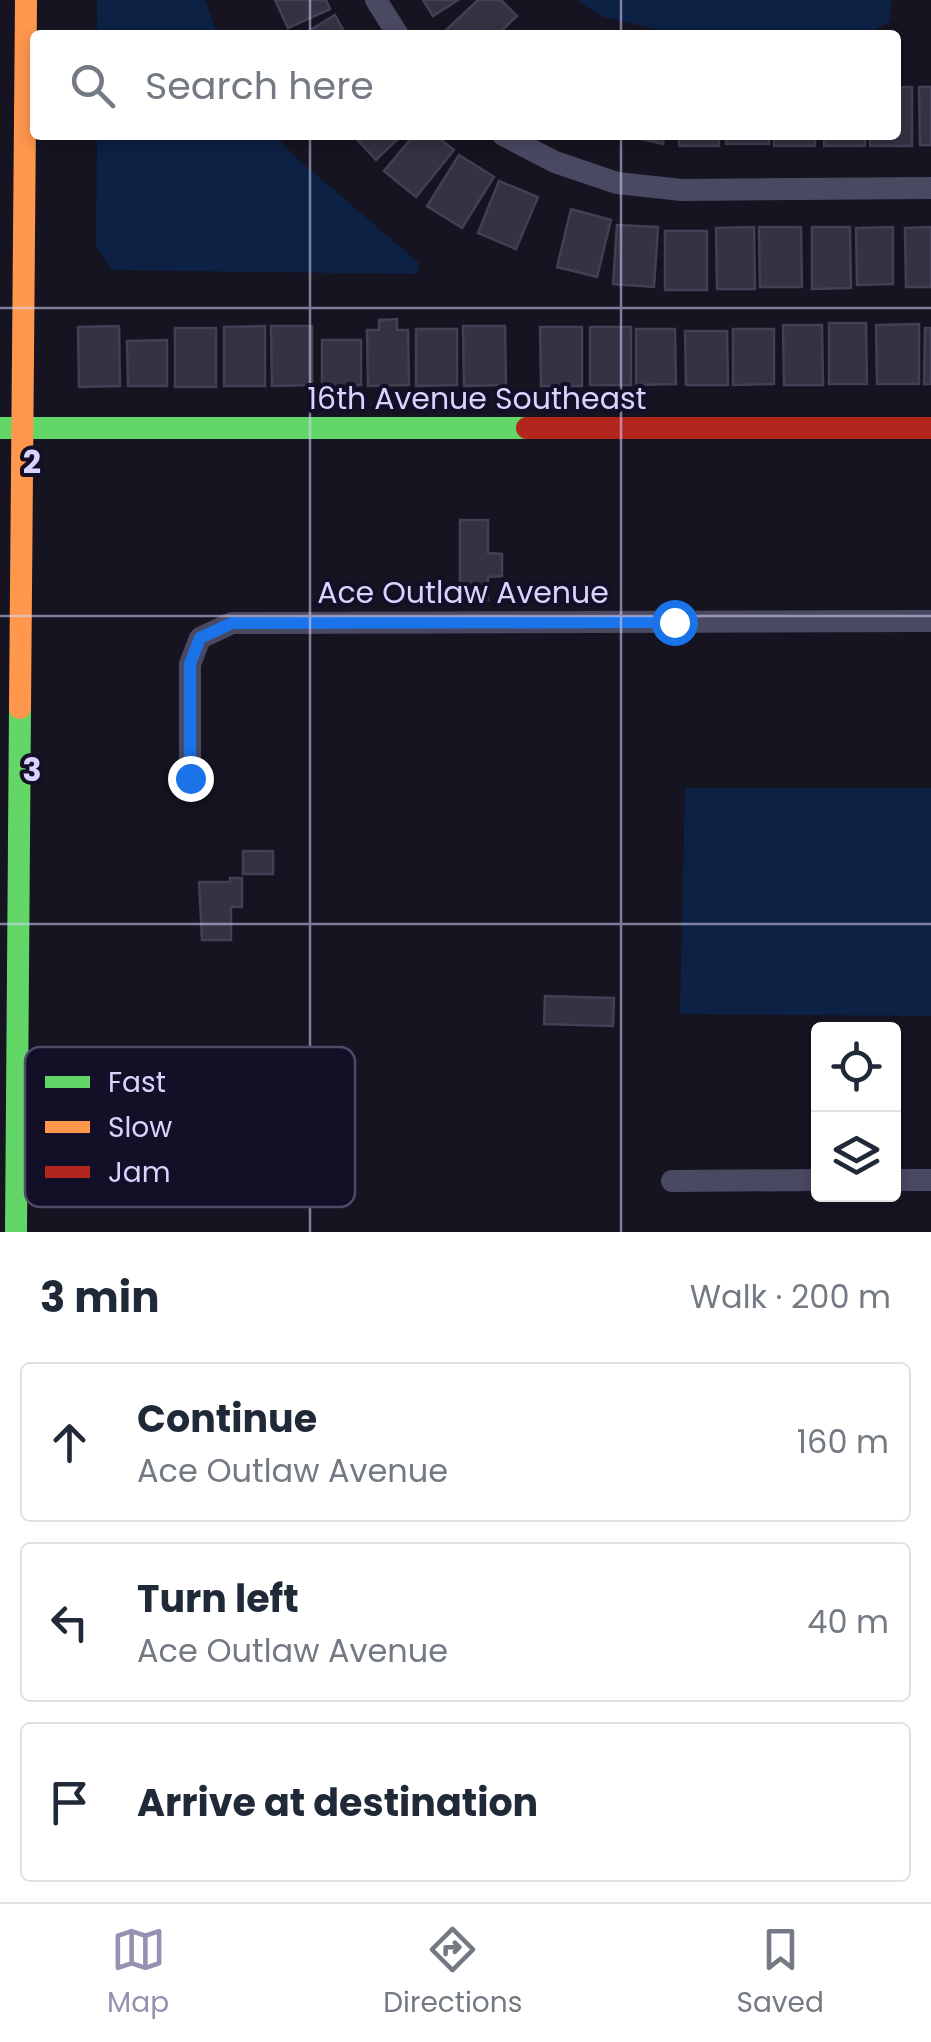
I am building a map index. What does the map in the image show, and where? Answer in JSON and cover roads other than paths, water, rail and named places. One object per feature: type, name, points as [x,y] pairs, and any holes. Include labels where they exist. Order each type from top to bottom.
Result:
[{"type":"street","points":[[16,1232],[11,429],[26,0]]},
{"type":"street","points":[[376,0],[395,30]]},
{"type":"street","points":[[513,140],[555,162],[617,182],[682,190],[931,188]]},
{"type":"street","name":"16th Avenue Southeast","points":[[11,429],[931,428]]},
{"type":"street","name":"Ace Outlaw Avenue","points":[[190,778],[190,664],[200,638],[232,623],[931,622]]},
{"type":"street","points":[[672,1181],[811,1180]]},
{"type":"street","points":[[901,1180],[931,1180]]},
{"type":"water","points":[[97,0],[205,0],[216,30],[97,30]]},
{"type":"water","points":[[576,0],[891,0],[890,22],[873,30],[660,30],[603,17]]},
{"type":"water","points":[[97,140],[281,140],[419,263],[417,274],[112,270],[96,247]]},
{"type":"water","points":[[685,788],[931,788],[931,1016],[680,1014]]}]
